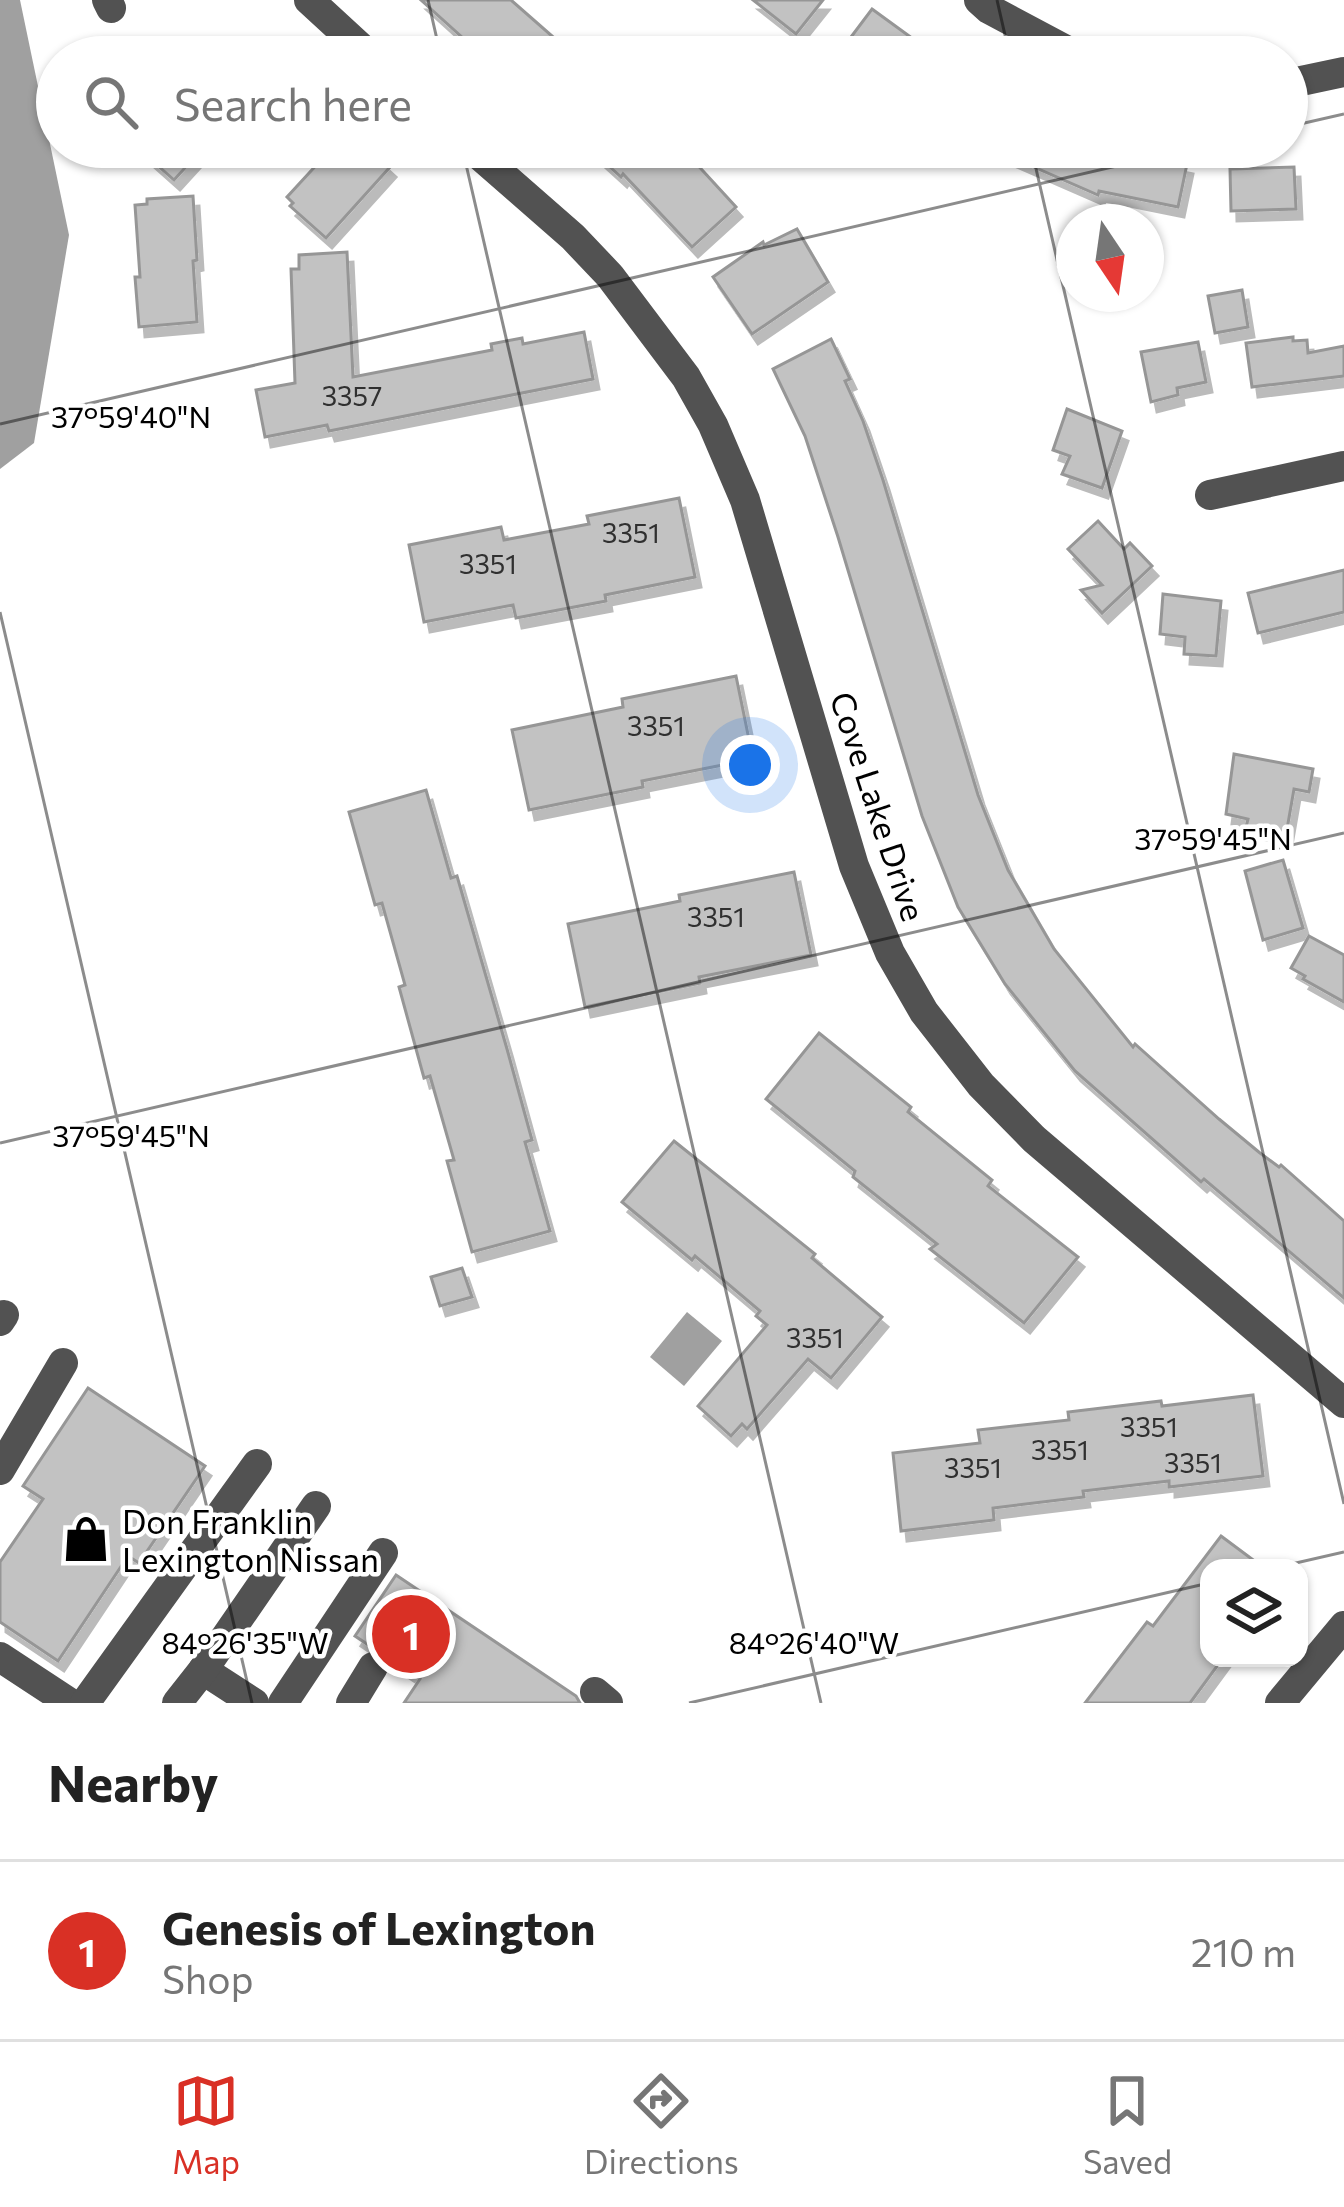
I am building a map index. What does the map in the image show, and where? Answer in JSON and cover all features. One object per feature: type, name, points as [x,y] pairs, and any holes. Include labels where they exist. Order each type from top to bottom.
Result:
[{"type":"street","points":[[309,0],[348,36]]},
{"type":"street","points":[[979,0],[1040,36]]},
{"type":"street","points":[[1308,80],[1344,72]]},
{"type":"street","name":"Cove Lake Drive","points":[[494,168],[610,275],[686,377],[712,425],[745,500],[854,866],[890,953],[924,1012],[981,1085],[1034,1139],[1344,1403]]},
{"type":"street","points":[[1210,495],[1344,466]]},
{"type":"street","points":[[0,1470],[63,1363]]},
{"type":"street","points":[[86,1703],[256,1464]]},
{"type":"street","points":[[177,1703],[316,1506]]},
{"type":"street","points":[[283,1703],[383,1553]]},
{"type":"street","points":[[1280,1703],[1344,1626]]},
{"type":"street","points":[[0,1657],[70,1703]]},
{"type":"street","points":[[351,1703],[373,1666]]},
{"type":"street","points":[[202,1670],[254,1703]]},
{"type":"shaded area","points":[[0,0],[20,0],[36,77],[36,168],[55,168],[69,235],[34,443],[0,469]]},
{"type":"shaded area","points":[[687,1312],[722,1341],[684,1386],[650,1357]]},
{"type":"building","points":[[421,0],[511,0],[552,36],[461,36]]},
{"type":"building","points":[[753,0],[823,0],[796,34]]},
{"type":"building","points":[[872,9],[909,36],[852,36]]},
{"type":"building","points":[[161,168],[185,168],[174,180]]},
{"type":"building","points":[[314,168],[389,168],[326,238],[290,206],[293,203],[287,197]]},
{"type":"building","points":[[611,168],[700,168],[736,207],[692,247],[623,174]]},
{"type":"building","points":[[1036,168],[1186,168],[1178,207],[1099,191],[1098,195]]},
{"type":"building","points":[[1294,168],[1296,209],[1231,211],[1230,169]]},
{"type":"building","points":[[193,196],[197,322],[139,327],[135,205],[147,204],[147,199]]},
{"type":"building","points":[[797,229],[828,282],[752,334],[713,277],[763,242]]},
{"type":"building","points":[[347,252],[353,377],[492,350],[491,344],[522,338],[523,344],[584,332],[593,379],[329,431],[327,425],[265,437],[256,390],[295,383],[291,269],[299,269],[299,255]]},
{"type":"building","points":[[1242,290],[1248,327],[1215,333],[1208,296]]},
{"type":"building","points":[[1293,337],[1293,341],[1307,340],[1308,353],[1344,346],[1344,376],[1252,387],[1246,343]]},
{"type":"building","points":[[831,339],[850,379],[845,381],[883,480],[978,795],[1008,870],[1054,949],[1133,1047],[1135,1044],[1344,1221],[1344,1298],[1075,1071],[1005,984],[958,907],[922,816],[805,436],[773,369]]},
{"type":"building","points":[[1198,342],[1206,382],[1177,388],[1178,395],[1151,402],[1141,352]]},
{"type":"building","points":[[1067,409],[1122,431],[1102,488],[1062,474],[1070,456],[1053,450]]},
{"type":"building","points":[[679,498],[695,577],[516,618],[513,605],[424,622],[409,545],[501,527],[504,540],[589,524],[587,516]]},
{"type":"building","points":[[1098,521],[1124,549],[1130,543],[1152,566],[1102,613],[1081,590],[1102,585],[1068,549]]},
{"type":"building","points":[[1344,570],[1344,612],[1258,633],[1248,593]]},
{"type":"building","points":[[1163,594],[1221,601],[1216,656],[1184,654],[1185,637],[1160,634]]},
{"type":"building","points":[[736,676],[753,759],[529,810],[512,730],[623,707],[622,699]]},
{"type":"building","points":[[1234,754],[1313,769],[1309,792],[1294,789],[1286,835],[1246,827],[1248,819],[1226,814]]},
{"type":"building","points":[[426,790],[451,878],[457,876],[507,1049],[532,1140],[525,1142],[550,1231],[472,1252],[447,1161],[454,1160],[430,1076],[424,1078],[382,903],[375,905],[349,812]]},
{"type":"building","points":[[1283,860],[1303,928],[1263,940],[1245,871]]},
{"type":"building","points":[[794,872],[811,955],[699,977],[700,983],[585,1007],[568,924]]},
{"type":"building","points":[[1309,936],[1344,955],[1344,1002],[1291,968]]},
{"type":"building","points":[[819,1033],[992,1180],[988,1186],[1078,1257],[1024,1323],[930,1249],[937,1244],[766,1099]]},
{"type":"building","points":[[674,1141],[815,1254],[812,1258],[882,1317],[831,1378],[808,1359],[747,1429],[742,1424],[731,1436],[698,1406],[767,1325],[756,1316],[760,1311],[622,1202]]},
{"type":"building","points":[[462,1268],[472,1297],[440,1306],[431,1277]]},
{"type":"building","name":"Don Franklin Lexington Nissan","points":[[88,1388],[205,1466],[139,1563],[128,1556],[58,1661],[0,1622],[0,1562],[43,1499],[23,1486]]},
{"type":"building","points":[[1253,1395],[1263,1476],[1083,1491],[1084,1497],[993,1508],[994,1520],[901,1531],[893,1453],[980,1443],[978,1430],[1069,1420],[1068,1412]]},
{"type":"building","points":[[1221,1536],[1252,1559],[1204,1559]]},
{"type":"building","points":[[1200,1564],[1200,1667],[1216,1667],[1190,1703],[1085,1703],[1147,1622],[1153,1626]]},
{"type":"building","points":[[396,1575],[580,1703],[404,1703],[420,1679],[355,1636]]},
{"type":"place","name":"Don Franklin Lexington Nissan","points":[[86,1539]]},
{"type":"place","name":"Genesis of Lexington","points":[[411,1634]]}]
